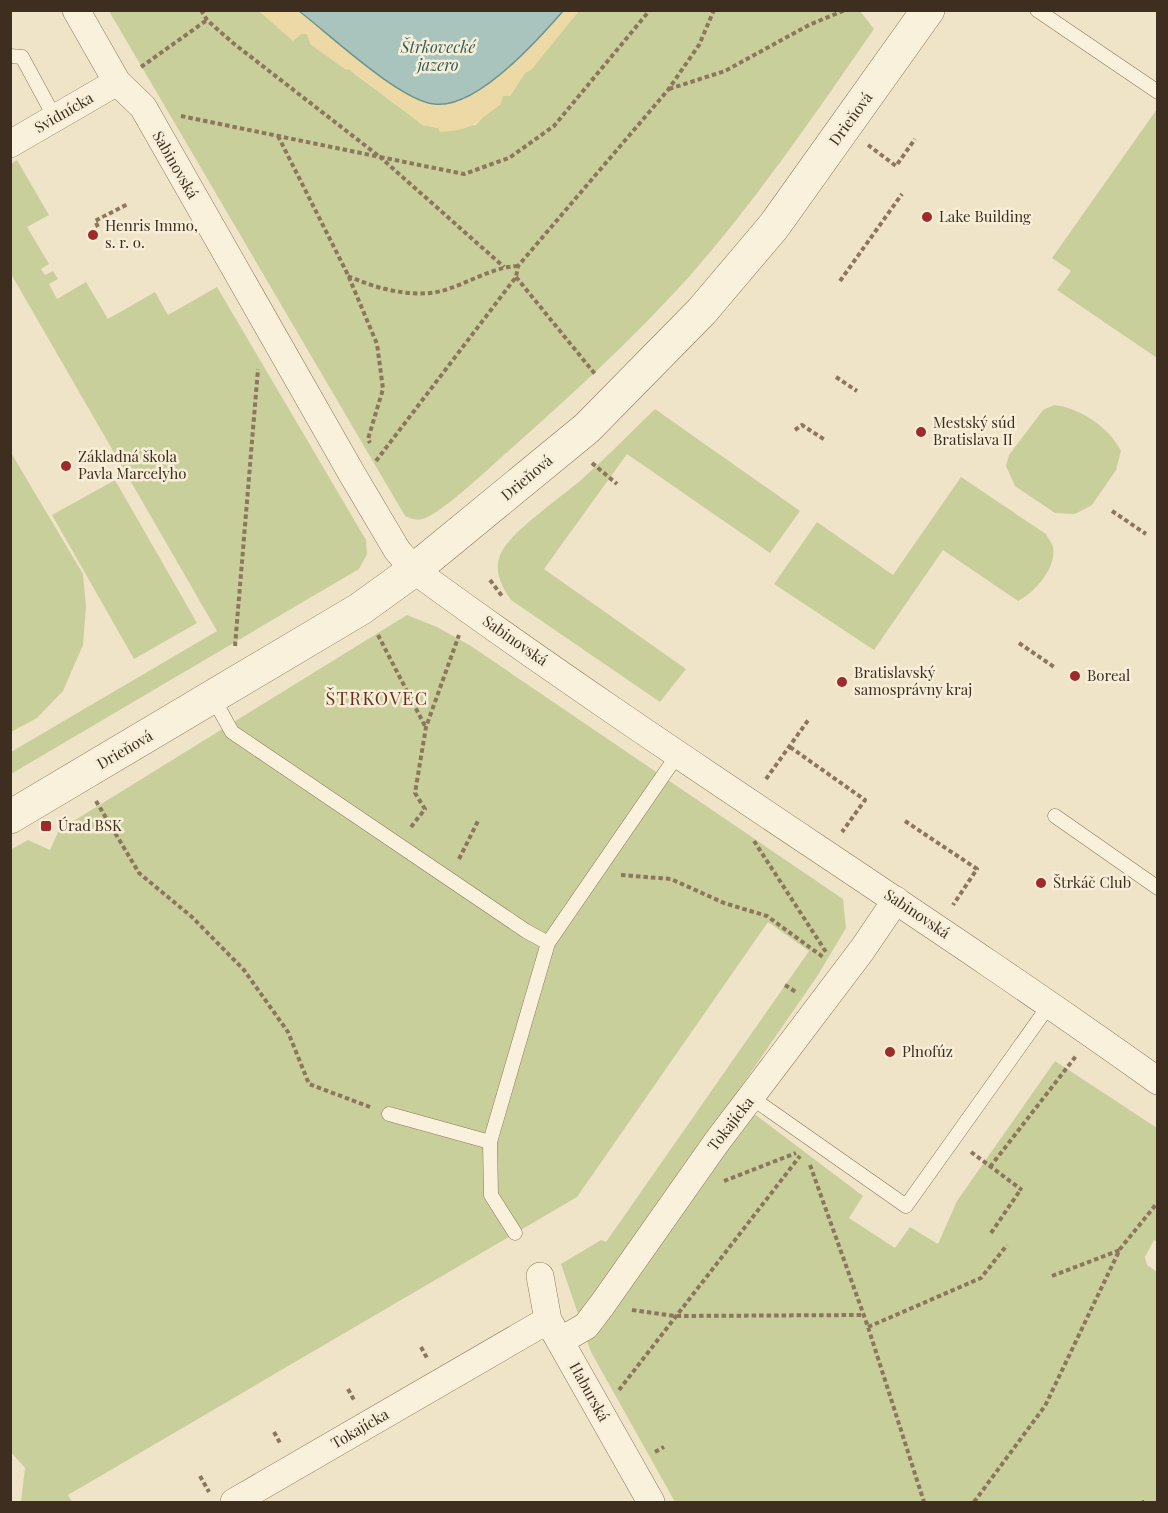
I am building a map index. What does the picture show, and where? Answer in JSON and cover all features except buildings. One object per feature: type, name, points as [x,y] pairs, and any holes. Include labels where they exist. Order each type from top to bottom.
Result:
[{"type":"street","name":"Sabinovská","points":[[76,10],[117,82],[142,107],[352,474],[397,550],[414,570],[678,754],[1050,1004],[1158,1081]]},
{"type":"street","name":"Drieňová","points":[[10,817],[360,609],[414,570],[586,428],[702,311],[774,226],[928,10]]},
{"type":"street","name":"Svidnícka","points":[[10,144],[117,82]]},
{"type":"street","name":"Tokajícka","points":[[234,1503],[554,1330],[586,1326],[896,900]]},
{"type":"street","name":"Haburská","points":[[540,1276],[554,1330],[651,1503]]},
{"type":"lane","points":[[1037,10],[1158,92]]},
{"type":"lane","points":[[16,56],[55,118]]},
{"type":"lane","points":[[213,698],[232,732],[526,931],[548,943]]},
{"type":"lane","points":[[515,1233],[491,1195],[490,1142],[548,943],[678,754]]},
{"type":"lane","points":[[1055,816],[1158,888]]},
{"type":"lane","points":[[752,1098],[808,1145],[906,1206],[1050,1004]]},
{"type":"lane","points":[[389,1114],[490,1142]]},
{"type":"path","points":[[201,10],[207,20],[380,157],[504,267]]},
{"type":"path","points":[[142,107],[464,174],[509,158],[554,126],[650,10]]},
{"type":"path","points":[[352,474],[379,459],[516,277],[518,266],[668,90],[699,45],[714,10]]},
{"type":"path","points":[[668,90],[724,70],[809,25],[845,10]]},
{"type":"path","points":[[117,82],[207,20]]},
{"type":"path","points":[[278,136],[348,275],[377,344],[383,389],[368,439],[379,459]]},
{"type":"path","points":[[864,142],[896,166],[915,139]]},
{"type":"path","points":[[840,281],[902,194]]},
{"type":"path","points":[[98,228],[94,221],[128,204]]},
{"type":"path","points":[[348,275],[390,290],[416,293],[445,291],[504,267],[518,266]]},
{"type":"path","points":[[516,277],[600,381]]},
{"type":"path","points":[[235,649],[259,359]]},
{"type":"path","points":[[836,377],[857,391]]},
{"type":"path","points":[[795,430],[802,425],[825,440]]},
{"type":"path","points":[[589,461],[617,484]]},
{"type":"path","points":[[1112,511],[1146,534]]},
{"type":"path","points":[[375,628],[426,727]]},
{"type":"path","points":[[398,845],[425,809],[415,793],[426,727],[460,632]]},
{"type":"path","points":[[1018,643],[1054,668]]},
{"type":"path","points":[[765,781],[809,719]]},
{"type":"path","points":[[790,747],[865,800],[841,833]]},
{"type":"path","points":[[94,798],[139,873],[192,917],[244,970],[288,1032],[309,1084],[389,1114]]},
{"type":"path","points":[[449,879],[479,819]]},
{"type":"path","points":[[905,821],[977,869],[950,908]]},
{"type":"path","points":[[596,874],[671,879],[724,903],[767,916],[831,963],[822,944],[748,832]]},
{"type":"path","points":[[990,1167],[1076,1056]]},
{"type":"path","points":[[953,1140],[1022,1190],[991,1233]]},
{"type":"path","points":[[677,1199],[808,1145]]},
{"type":"path","points":[[808,1145],[924,1503]]},
{"type":"path","points":[[618,1394],[619,1388],[808,1145]]},
{"type":"path","points":[[974,1503],[1045,1406],[1120,1249],[1158,1202]]},
{"type":"path","points":[[868,1327],[981,1278],[1007,1245]]},
{"type":"path","points":[[1052,1276],[1120,1249]]},
{"type":"path","points":[[602,1305],[675,1316],[864,1315]]},
{"type":"green space","points":[[109,11],[259,11],[293,40],[301,34],[307,34],[356,75],[423,125],[438,128],[476,125],[502,95],[510,96],[525,73],[579,11],[860,11],[874,29],[761,188],[687,279],[598,370],[551,413],[452,501],[430,516],[418,520],[405,516]]},
{"type":"green space","points":[[1157,109],[1157,358],[1057,290],[1071,271],[1052,258]]},
{"type":"green space","points":[[17,160],[49,215],[27,227],[49,264],[41,269],[45,275],[53,271],[58,279],[49,284],[57,299],[86,282],[108,319],[155,292],[168,315],[217,287],[366,540],[367,554],[359,569],[11,774],[11,752],[217,631],[11,274],[11,164]]},
{"type":"green space","points":[[1054,405],[1074,410],[1093,420],[1109,434],[1121,451],[1116,470],[1092,505],[1075,514],[1055,513],[1015,486],[1006,466],[1009,455],[1043,410]]},
{"type":"green space","points":[[655,409],[800,511],[770,553],[627,454],[544,569],[686,669],[660,702],[511,600],[501,583],[498,572],[501,553],[515,535],[582,479]]},
{"type":"green space","points":[[10,451],[83,574],[86,606],[83,645],[63,691],[37,718],[11,732]]},
{"type":"green space","points":[[961,477],[1046,534],[1052,544],[1053,555],[1048,571],[1031,592],[1018,601],[943,550],[874,650],[774,584],[817,522],[893,575]]},
{"type":"green space","points":[[115,480],[197,623],[134,659],[52,515]]},
{"type":"green space","points":[[407,615],[437,627],[471,646],[843,899],[846,928],[818,975],[733,1098],[863,1196],[849,1218],[895,1248],[910,1227],[938,1244],[957,1201],[1055,1061],[1157,1128],[1157,1242],[1154,1240],[1145,1257],[1147,1265],[1157,1272],[1157,1502],[675,1502],[591,1352],[561,1264],[601,1240],[606,1242],[809,951],[768,922],[577,1197],[68,1495],[72,1502],[21,1502],[25,1468],[10,1451],[10,850],[28,840],[50,850],[59,830]]},
{"type":"sand","points":[[259,11],[299,11],[405,93],[434,105],[462,101],[487,84],[563,11],[579,11],[531,70],[525,73],[510,96],[503,96],[501,104],[467,127],[440,132],[438,128],[423,125],[349,69],[346,70],[310,44],[307,34],[301,34],[293,41]]},
{"type":"water","name":"Štrkovecké jazero","points":[[563,10],[522,55],[487,85],[451,103],[434,104],[419,100],[384,79],[299,11]]},
{"type":"place","name":"Lake Building","points":[[927,217]]},
{"type":"place","name":"Henris Immo, s. r. o.","points":[[93,235]]},
{"type":"place","name":"Mestský súd Bratislava II","points":[[921,432]]},
{"type":"place","name":"Základná škola Pavla Marcelyho","points":[[66,466]]},
{"type":"place","name":"Boreal","points":[[1075,676]]},
{"type":"place","name":"Bratislavský samosprávny kraj","points":[[842,682]]},
{"type":"place","name":"Úrad BSK","points":[[46,826]]},
{"type":"place","name":"Štrkáč Club","points":[[1041,883]]},
{"type":"place","name":"Plnofúz","points":[[890,1052]]},
{"type":"district","name":"ŠTRKOVEC","points":[[377,699]]}]
